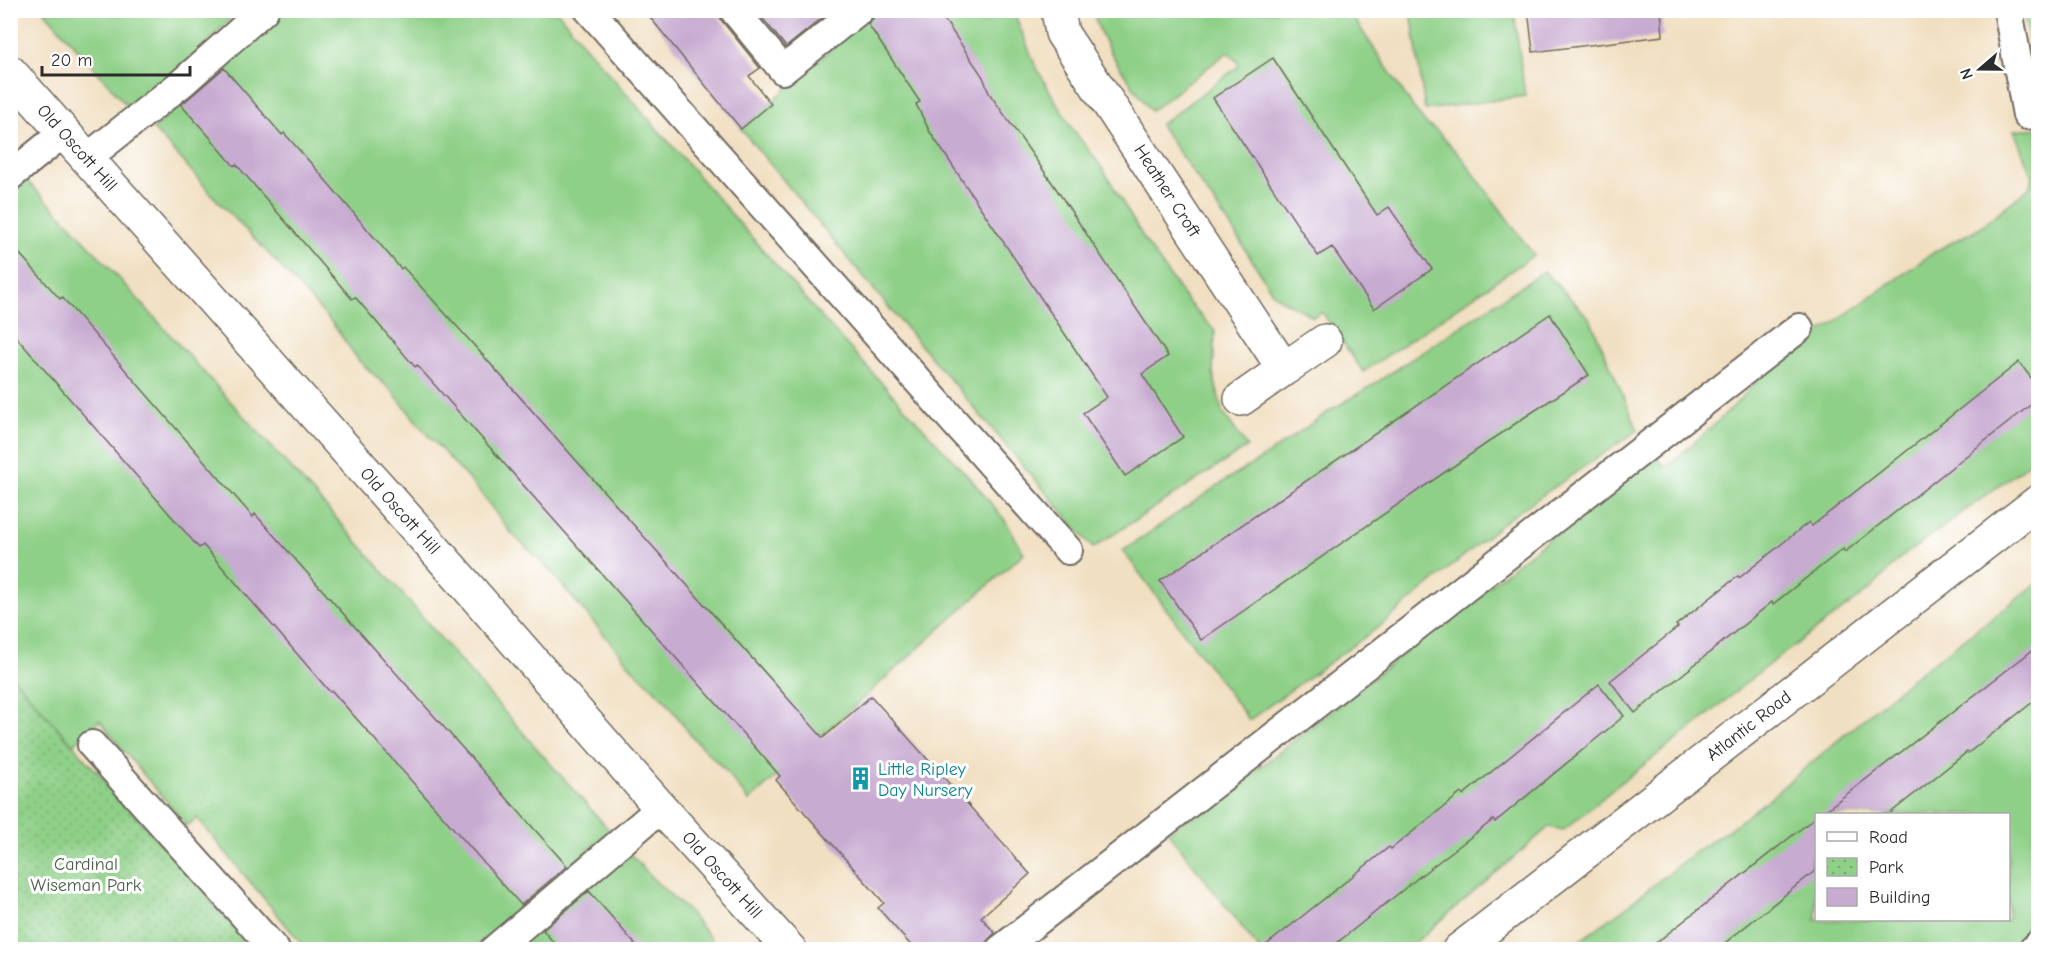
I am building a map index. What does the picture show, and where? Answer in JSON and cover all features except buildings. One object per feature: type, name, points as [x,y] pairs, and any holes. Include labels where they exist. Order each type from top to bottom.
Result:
[{"type":"street","name":"Heather Croft","points":[[1058,10],[1062,33],[1284,369]]},
{"type":"street","name":"Old Oscott Hill","points":[[10,72],[437,552],[661,808],[790,950]]},
{"type":"street","points":[[1241,399],[1325,341]]},
{"type":"street","name":"Atlantic Road","points":[[1459,950],[2038,502]]},
{"type":"lane","points":[[87,158],[182,84],[264,10]]},
{"type":"lane","points":[[590,10],[1068,550]]},
{"type":"lane","points":[[734,10],[783,70],[859,10]]},
{"type":"lane","points":[[2008,10],[2027,115]]},
{"type":"lane","points":[[10,176],[63,133]]},
{"type":"lane","points":[[1000,950],[1799,328]]},
{"type":"lane","points":[[92,745],[274,950]]},
{"type":"lane","points":[[494,950],[661,808]]},
{"type":"lane","points":[[2033,950],[2038,945]]},
{"type":"green space","points":[[44,11],[238,11],[198,52],[130,109]]},
{"type":"green space","points":[[283,11],[557,11],[822,318],[974,483],[1004,519],[1024,553],[749,801],[725,770],[692,737],[666,701],[633,669],[545,565],[511,533],[479,491],[420,426],[392,391],[359,361],[333,324],[153,129],[259,29]]},
{"type":"green space","points":[[877,11],[1015,11],[1035,65],[1072,128],[1103,169],[1146,242],[1187,301],[1215,331],[1213,373],[1222,411],[1247,447],[1093,548],[741,129],[868,16]]},
{"type":"green space","points":[[1093,11],[1349,11],[1425,123],[1437,131],[1463,159],[1534,255],[1363,372],[1322,312],[1313,317],[1281,300],[1272,292],[1231,227],[1160,125],[1240,65],[1228,52],[1151,111],[1109,50]]},
{"type":"green space","points":[[1411,11],[1514,11],[1525,96],[1425,110]]},
{"type":"green space","points":[[2022,11],[2038,11],[2038,112],[2031,48]]},
{"type":"green space","points":[[2038,128],[2038,457],[1899,559],[1872,588],[1763,669],[1564,830],[1549,827],[1408,949],[1259,949],[1168,832],[1239,784],[1654,455],[1666,468],[1727,413],[1759,379],[1795,350],[1936,251],[1979,228],[2029,188],[2032,177],[2014,130]]},
{"type":"green space","points":[[26,180],[69,223],[363,548],[610,831],[473,949],[306,949],[197,818],[187,826],[100,720],[73,745],[11,675],[10,192]]},
{"type":"green space","points":[[1544,271],[1590,319],[1638,430],[1509,518],[1379,627],[1249,720],[1123,551],[1331,410]]},
{"type":"green space","points":[[2038,583],[2038,926],[2009,949],[1567,950],[1626,907],[1696,851],[1766,801],[1906,683]]},
{"type":"green space","name":"Cardinal Wiseman Park","points":[[11,675],[254,949],[11,949]]},
{"type":"green space","points":[[624,847],[653,879],[690,913],[719,949],[504,950]]},
{"type":"place","name":"Little Ripley Day Nursery","points":[[860,779]]}]
